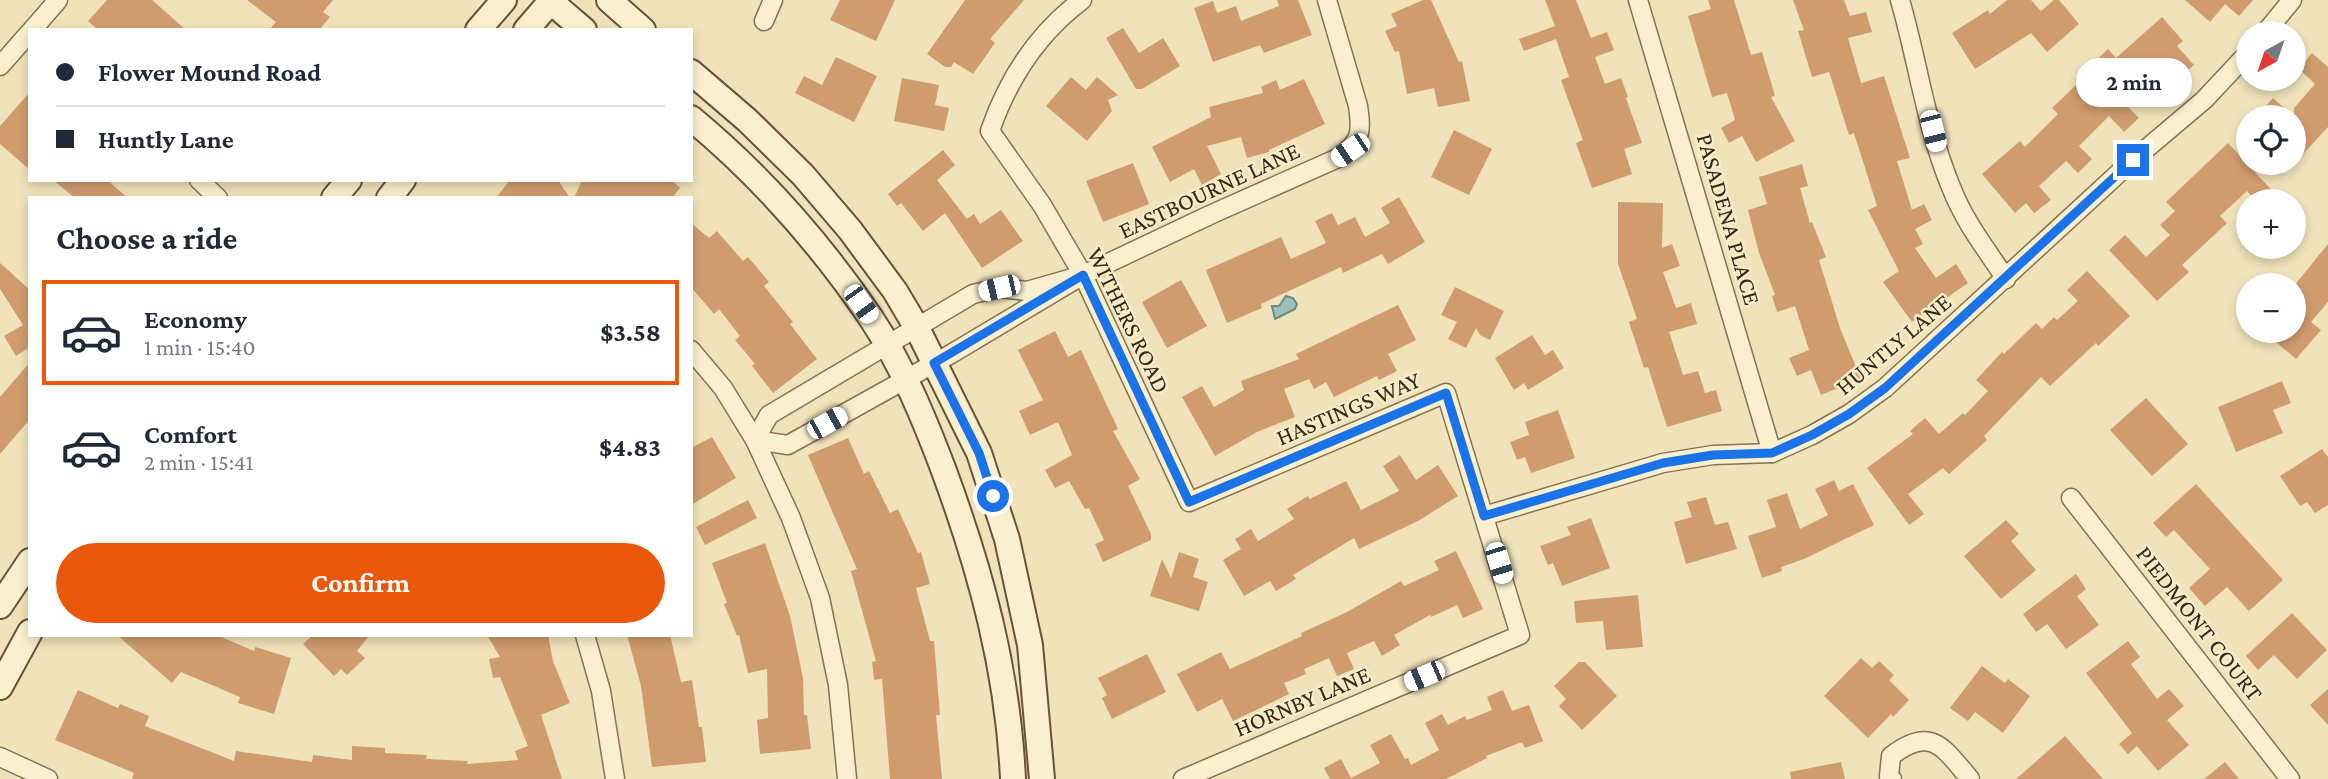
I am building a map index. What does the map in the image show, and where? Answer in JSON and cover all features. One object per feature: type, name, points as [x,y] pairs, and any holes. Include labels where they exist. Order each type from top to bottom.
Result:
[{"type":"main road","points":[[480,28],[504,0]]},
{"type":"main road","points":[[528,28],[551,0],[582,28]]},
{"type":"main road","points":[[609,0],[641,28]]},
{"type":"main road","points":[[693,74],[747,120],[803,175],[850,230],[895,291],[917,328],[979,453],[1007,539],[1030,645],[1042,779]]},
{"type":"main road","points":[[693,120],[730,150],[782,203],[838,273],[872,319],[921,410],[970,539],[997,646],[1012,751],[1013,779]]},
{"type":"main road","points":[[336,196],[347,182]]},
{"type":"main road","points":[[391,196],[401,182]]},
{"type":"main road","points":[[0,607],[28,564]]},
{"type":"main road","points":[[0,687],[28,636]]},
{"type":"street","points":[[34,28],[58,0]]},
{"type":"street","points":[[764,21],[773,0]]},
{"type":"street","name":"WITHERS ROAD","points":[[1082,0],[1060,17],[1038,40],[1016,74],[996,112],[990,131],[1042,205],[1083,275],[1189,502]]},
{"type":"street","name":"EASTBOURNE LANE","points":[[1083,275],[1027,291],[999,288],[973,294],[769,415],[755,440],[788,445],[1083,275],[1338,158],[1350,150],[1358,139],[1361,124],[1327,0]]},
{"type":"street","name":"PASADENA PLACE","points":[[1638,0],[1772,453]]},
{"type":"street","points":[[2275,21],[2292,0]]},
{"type":"street","points":[[1903,1],[1940,156],[1951,188],[1971,228],[2006,279]]},
{"type":"street","points":[[0,66],[28,34]]},
{"type":"street","name":"HUNTLY LANE","points":[[1484,516],[1663,463],[1713,455],[1772,453],[1824,428],[1885,388],[2133,160],[2204,100],[2236,66]]},
{"type":"street","points":[[201,182],[216,196]]},
{"type":"street","points":[[693,352],[723,388],[755,440],[791,518],[820,598],[838,685],[847,779]]},
{"type":"street","name":"HASTINGS WAY","points":[[1189,502],[1446,393],[1484,516]]},
{"type":"street","name":"PIEDMONT COURT","points":[[2071,498],[2290,779]]},
{"type":"street","name":"HORNBY LANE","points":[[1183,779],[1520,635],[1484,516]]},
{"type":"street","points":[[586,637],[601,691],[615,779]]},
{"type":"street","points":[[1892,779],[1889,776],[1891,756],[1904,746],[1919,740],[1932,742],[1946,750],[1970,779]]},
{"type":"street","points":[[0,757],[48,779]]},
{"type":"water","points":[[1286,296],[1293,298],[1297,304],[1295,309],[1275,319],[1272,306],[1279,306]]},
{"type":"building","points":[[107,0],[152,0],[184,28],[96,28],[88,21]]},
{"type":"building","points":[[247,0],[333,0],[323,12],[330,17],[321,28],[271,28],[276,22]]},
{"type":"building","points":[[840,0],[895,0],[876,41],[830,20]]},
{"type":"building","points":[[965,0],[1024,0],[990,39],[995,43],[973,74],[954,62],[951,67],[945,67],[927,54]]},
{"type":"building","points":[[1277,0],[1298,0],[1312,35],[1264,53],[1260,45],[1213,62],[1194,8],[1213,1],[1217,13],[1236,6],[1241,21],[1279,6]]},
{"type":"building","points":[[1423,0],[1431,0],[1459,62],[1462,61],[1470,101],[1438,107],[1434,88],[1407,94],[1399,51],[1395,52],[1385,31],[1397,26],[1391,14]]},
{"type":"building","points":[[1545,0],[1576,0],[1591,38],[1607,32],[1614,50],[1595,57],[1605,84],[1621,78],[1628,97],[1626,98],[1642,143],[1624,149],[1632,174],[1592,188],[1576,143],[1583,140],[1561,80],[1569,77],[1556,39],[1524,51],[1519,39],[1555,26]]},
{"type":"building","points":[[1708,0],[1734,0],[1751,55],[1762,52],[1775,96],[1771,97],[1795,141],[1756,162],[1742,136],[1729,143],[1721,128],[1735,120],[1727,93],[1712,97],[1688,16],[1711,9]]},
{"type":"building","points":[[1793,0],[1844,0],[1850,16],[1866,12],[1872,32],[1848,38],[1861,83],[1884,76],[1910,158],[1897,161],[1912,210],[1924,204],[1932,220],[1915,229],[1923,244],[1915,248],[1936,278],[1956,264],[1968,283],[1912,322],[1883,282],[1899,271],[1868,210],[1877,206],[1854,133],[1849,135],[1829,72],[1812,77],[1798,31],[1804,30]]},
{"type":"building","points":[[2007,0],[2031,0],[2041,11],[2054,0],[2059,0],[2079,24],[2047,52],[2031,33],[1975,69],[1952,33],[1988,10],[1990,14]]},
{"type":"building","points":[[2185,0],[2253,0],[2239,16],[2225,4],[2210,22]]},
{"type":"building","points":[[2162,17],[2183,41],[2177,46],[2194,65],[2164,91],[2151,76],[2123,102],[2139,118],[2124,132],[2109,116],[2079,146],[2092,159],[2078,173],[2066,161],[2039,186],[2051,200],[2034,213],[2026,203],[2015,213],[1982,174],[2020,141],[2025,147],[2058,114],[2052,108],[2078,83],[2075,80],[2108,49],[2116,58]]},
{"type":"building","points":[[1123,28],[1139,53],[1163,38],[1180,66],[1142,89],[1136,89],[1106,38]]},
{"type":"building","points":[[2312,53],[2328,67],[2328,127],[2306,151],[2306,105],[2297,105],[2315,84],[2306,76],[2306,60]]},
{"type":"building","points":[[836,57],[877,76],[854,122],[795,93],[804,76],[822,85]]},
{"type":"building","points":[[1071,77],[1086,90],[1097,77],[1118,95],[1108,100],[1112,111],[1087,141],[1046,106]]},
{"type":"building","points":[[902,78],[939,85],[935,105],[949,108],[944,131],[894,121]]},
{"type":"building","points":[[1304,79],[1325,124],[1269,152],[1247,158],[1241,137],[1207,146],[1221,174],[1202,185],[1194,169],[1170,182],[1152,147],[1211,117],[1209,107],[1263,93],[1261,87],[1276,80],[1280,90]]},
{"type":"building","points":[[28,94],[28,168],[0,144],[0,126]]},
{"type":"building","points":[[2273,98],[2281,105],[2267,105]]},
{"type":"building","points":[[1454,130],[1492,149],[1469,195],[1431,177]]},
{"type":"building","points":[[2228,143],[2236,152],[2236,175],[2258,175],[2270,189],[2236,189],[2236,201],[2220,216],[2227,223],[2182,265],[2189,272],[2157,301],[2109,250],[2125,235],[2146,257],[2170,235],[2160,225],[2175,211],[2166,202]]},
{"type":"building","points":[[943,150],[955,165],[937,180],[967,219],[974,214],[980,224],[1001,210],[1023,241],[982,268],[945,213],[923,231],[901,203],[897,206],[888,194]]},
{"type":"building","points":[[1133,163],[1149,204],[1103,222],[1086,181]]},
{"type":"building","points":[[1802,164],[1808,186],[1800,188],[1810,223],[1812,222],[1826,257],[1819,260],[1840,328],[1861,379],[1821,395],[1811,370],[1797,376],[1789,358],[1809,350],[1795,306],[1777,312],[1772,296],[1775,295],[1759,253],[1748,210],[1767,204],[1759,177]]},
{"type":"building","points":[[55,182],[109,182],[126,196],[73,196]]},
{"type":"building","points":[[508,182],[559,182],[569,196],[498,196]]},
{"type":"building","points":[[581,182],[674,182],[680,188],[674,196],[575,196]]},
{"type":"building","points":[[1399,197],[1425,242],[1388,264],[1382,254],[1343,273],[1341,267],[1227,323],[1206,270],[1281,237],[1291,259],[1326,243],[1315,221],[1332,213],[1338,225],[1355,217],[1365,237],[1390,223],[1381,208]]},
{"type":"building","points":[[1618,202],[1663,203],[1662,248],[1672,244],[1680,266],[1663,272],[1676,308],[1691,303],[1697,324],[1669,332],[1683,375],[1698,371],[1705,393],[1716,390],[1722,411],[1667,427],[1648,367],[1644,368],[1629,322],[1637,319],[1618,264]]},
{"type":"building","points":[[693,225],[709,238],[717,231],[743,261],[748,257],[769,282],[764,286],[793,322],[790,324],[817,359],[773,393],[752,366],[755,364],[735,340],[740,336],[719,309],[714,314],[693,289]]},
{"type":"building","points":[[2328,244],[2328,302],[2311,322],[2321,330],[2296,359],[2277,343],[2306,343],[2305,273]]},
{"type":"building","points":[[0,263],[28,288],[28,348],[16,356],[4,336],[23,325],[0,289]]},
{"type":"building","points":[[2087,271],[2130,316],[2050,386],[2041,377],[1984,436],[1987,440],[1949,474],[1943,468],[1908,494],[1924,514],[1909,525],[1867,468],[1913,434],[1910,431],[1925,418],[1939,434],[1963,413],[1965,415],[1988,391],[1976,380],[2002,352],[2004,354],[2036,323],[2042,329],[2054,317],[2057,320],[2078,301],[2067,290]]},
{"type":"building","points":[[1181,280],[1207,326],[1167,348],[1142,302]]},
{"type":"building","points":[[1455,287],[1504,311],[1490,340],[1480,335],[1476,328],[1466,348],[1448,339],[1457,322],[1441,315]]},
{"type":"building","points":[[1398,305],[1416,340],[1388,354],[1397,371],[1379,380],[1377,376],[1334,397],[1326,382],[1314,389],[1309,379],[1284,389],[1295,417],[1257,432],[1215,456],[1182,397],[1202,386],[1214,407],[1244,390],[1241,381],[1299,359],[1296,354]]},
{"type":"building","points":[[1055,331],[1068,357],[1081,350],[1118,429],[1113,431],[1140,479],[1128,486],[1151,534],[1151,540],[1103,562],[1095,544],[1104,540],[1089,508],[1085,509],[1069,481],[1055,488],[1045,470],[1072,455],[1058,422],[1030,435],[1019,411],[1043,400],[1018,350]]},
{"type":"building","points":[[1532,335],[1545,355],[1553,350],[1564,368],[1528,390],[1524,383],[1514,390],[1495,358]]},
{"type":"building","points":[[28,364],[28,421],[0,454],[0,397]]},
{"type":"building","points":[[2282,381],[2291,403],[2273,410],[2283,433],[2236,452],[2218,407]]},
{"type":"building","points":[[2146,398],[2188,444],[2152,476],[2110,430]]},
{"type":"building","points":[[1558,410],[1575,458],[1531,473],[1525,457],[1517,460],[1510,442],[1529,435],[1525,422]]},
{"type":"building","points":[[712,437],[736,478],[693,504],[693,447]]},
{"type":"building","points":[[848,438],[864,474],[869,471],[890,513],[898,509],[918,553],[921,552],[930,584],[916,588],[930,641],[934,641],[940,715],[936,715],[942,779],[890,779],[882,679],[874,680],[872,662],[876,661],[851,571],[857,569],[808,455]]},
{"type":"building","points":[[2322,449],[2328,457],[2328,505],[2315,513],[2307,502],[2300,506],[2280,476]]},
{"type":"building","points":[[1400,455],[1416,480],[1438,465],[1458,496],[1418,521],[1359,549],[1354,538],[1293,575],[1296,579],[1276,591],[1270,581],[1244,596],[1223,560],[1241,549],[1235,539],[1251,529],[1258,541],[1294,519],[1287,509],[1308,496],[1310,499],[1346,481],[1361,510],[1399,491],[1383,466]]},
{"type":"building","points":[[1834,480],[1839,491],[1853,484],[1874,525],[1804,559],[1781,567],[1782,571],[1762,578],[1748,536],[1776,527],[1767,500],[1787,493],[1800,529],[1828,515],[1815,489]]},
{"type":"building","points":[[2196,484],[2283,580],[2249,611],[2227,587],[2205,606],[2189,588],[2210,569],[2174,530],[2166,537],[2153,523]]},
{"type":"building","points":[[1706,497],[1715,525],[1728,522],[1737,549],[1686,564],[1674,522],[1692,517],[1687,502]]},
{"type":"building","points":[[748,500],[757,518],[705,545],[696,527]]},
{"type":"building","points":[[1591,518],[1610,568],[1562,586],[1553,563],[1548,565],[1540,546],[1571,535],[1567,527]]},
{"type":"building","points":[[2006,520],[2019,534],[2011,541],[2036,570],[2001,599],[1964,556]]},
{"type":"building","points":[[765,543],[790,616],[803,678],[804,715],[807,715],[811,749],[760,754],[757,720],[768,718],[767,669],[748,673],[739,635],[737,636],[724,604],[727,603],[712,563]]},
{"type":"building","points":[[1456,551],[1483,609],[1463,618],[1457,605],[1431,617],[1430,615],[1394,635],[1400,645],[1382,656],[1374,641],[1347,653],[1354,669],[1337,676],[1329,658],[1304,669],[1306,674],[1284,683],[1289,694],[1233,721],[1222,699],[1197,712],[1177,674],[1221,652],[1230,669],[1302,636],[1301,633],[1347,612],[1401,581],[1404,586],[1439,570],[1434,561]]},
{"type":"building","points":[[1179,552],[1199,559],[1193,577],[1208,582],[1199,611],[1150,596],[1162,559],[1171,578]]},
{"type":"building","points":[[2076,574],[2086,589],[2077,596],[2099,625],[2066,649],[2047,624],[2036,632],[2023,614]]},
{"type":"building","points":[[1638,595],[1643,647],[1606,650],[1603,621],[1576,623],[1574,601]]},
{"type":"building","points":[[2292,613],[2327,650],[2297,679],[2274,655],[2258,670],[2246,656]]},
{"type":"building","points":[[119,637],[222,637],[254,651],[255,647],[291,658],[274,714],[238,703],[240,697],[181,672],[172,683]]},
{"type":"building","points":[[311,637],[368,637],[357,651],[365,658],[347,675],[341,669],[334,676],[303,644]]},
{"type":"building","points":[[488,637],[548,637],[553,661],[570,703],[541,715],[562,779],[132,779],[134,773],[55,740],[78,690],[118,708],[120,704],[149,716],[145,726],[234,761],[236,751],[312,762],[313,755],[352,760],[352,746],[385,748],[385,753],[427,755],[426,759],[468,761],[467,764],[518,760],[515,751],[528,746],[500,677],[493,678],[489,659],[500,657]]},
{"type":"building","points":[[628,637],[670,637],[681,682],[692,680],[706,762],[652,767],[641,686]]},
{"type":"building","points":[[2128,641],[2140,657],[2131,664],[2157,699],[2169,689],[2184,706],[2167,720],[2189,745],[2158,771],[2137,746],[2128,754],[2119,744],[2132,733],[2086,673]]},
{"type":"building","points":[[1147,654],[1166,692],[1112,719],[1102,698],[1107,695],[1098,678]]},
{"type":"building","points":[[1861,658],[1872,668],[1879,661],[1894,675],[1889,680],[1909,700],[1868,738],[1824,696]]},
{"type":"building","points":[[1579,662],[1585,662],[1617,696],[1582,730],[1559,706],[1566,699],[1554,686]]},
{"type":"building","points":[[1982,666],[2005,683],[2008,679],[2030,696],[2003,733],[1975,712],[1968,721],[1950,708]]},
{"type":"building","points":[[2328,689],[2328,725],[2310,705]]},
{"type":"building","points":[[1503,690],[1512,711],[1529,705],[1543,741],[1525,748],[1522,742],[1486,756],[1487,758],[1446,779],[1330,779],[1324,768],[1341,759],[1351,778],[1380,763],[1370,745],[1391,734],[1411,765],[1439,750],[1425,723],[1442,714],[1448,725],[1465,716],[1467,720],[1492,710],[1487,697]]},
{"type":"building","points":[[2065,736],[2103,779],[2016,779]]},
{"type":"building","points":[[1841,762],[1845,779],[1791,779],[1790,772]]},
{"type":"building","points":[[2225,762],[2239,779],[2204,779]]},
{"type":"route","points":[[993,496],[979,453],[934,363],[1083,275],[1189,502],[1446,393],[1484,516],[1663,463],[1713,455],[1772,453],[1812,435],[1849,414],[1885,388],[2133,160]]}]
